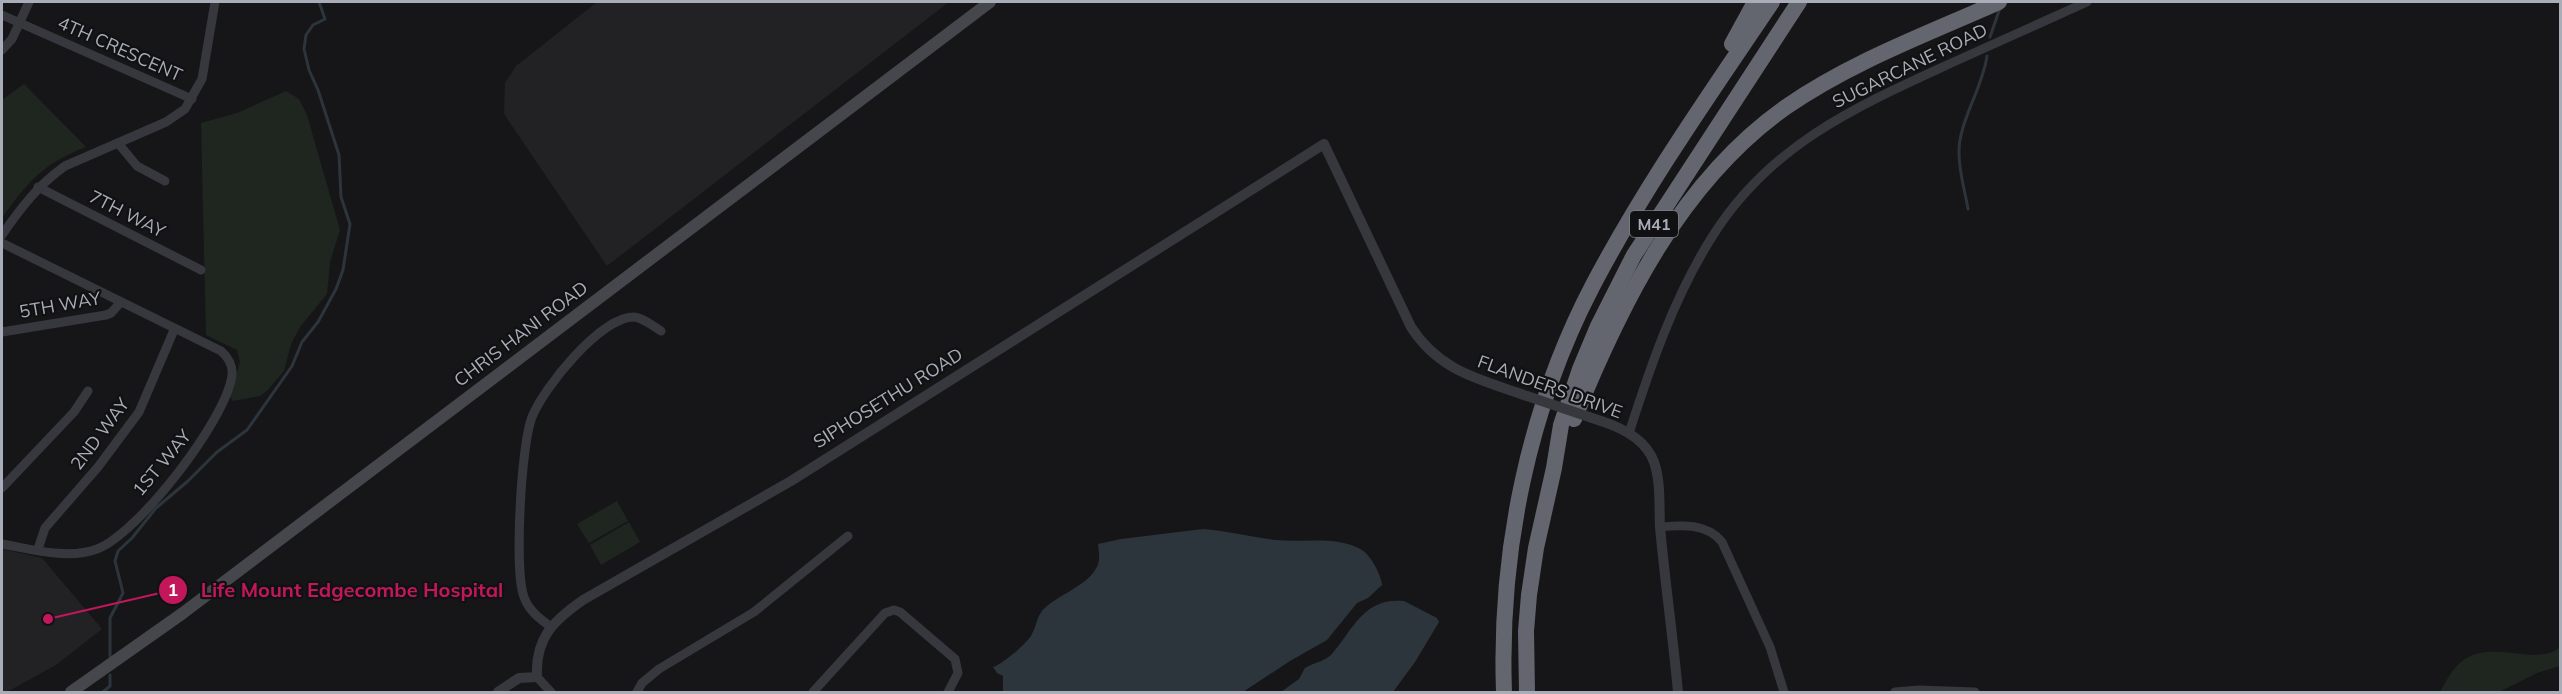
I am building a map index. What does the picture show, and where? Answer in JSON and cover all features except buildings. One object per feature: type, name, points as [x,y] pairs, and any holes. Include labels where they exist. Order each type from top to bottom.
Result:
[{"type":"highway","points":[[1683,135],[1755,2]]},
{"type":"highway","name":"M41","points":[[1504,693],[1505,606],[1511,549],[1519,499],[1546,395],[1592,287],[1624,229],[1683,135],[1772,2]]},
{"type":"highway","name":"M41","points":[[1527,693],[1528,595],[1561,425],[1580,369],[1598,326],[1634,255],[1799,2]]},
{"type":"highway","points":[[1554,468],[1593,373],[1634,287],[1683,212],[1731,154],[1786,108],[1824,84],[1998,2]]},
{"type":"main road","name":"CHRIS HANI ROAD","points":[[72,693],[183,613],[990,2]]},
{"type":"street","points":[[2,50],[12,39],[29,2]]},
{"type":"street","points":[[2,235],[38,187],[65,166],[176,116],[192,99],[202,79],[215,2]]},
{"type":"street","name":"SUGARCANE ROAD","points":[[1629,433],[1659,343],[1677,303],[1712,237],[1756,180],[1824,126],[1870,100],[2087,2]]},
{"type":"street","name":"4TH CRESCENT","points":[[2,15],[192,99]]},
{"type":"street","points":[[118,143],[137,166],[165,181]]},
{"type":"street","name":"FLANDERS DRIVE","points":[[1324,144],[1411,327],[1421,342],[1446,365],[1463,374],[1601,421],[1629,433],[1643,445],[1654,462],[1658,477],[1660,527],[1678,693]]},
{"type":"street","name":"SIPHOSETHU ROAD","points":[[537,677],[539,651],[551,627],[583,600],[791,481],[1324,144]]},
{"type":"street","name":"7TH WAY","points":[[38,187],[201,270]]},
{"type":"street","name":"1ST WAY","points":[[2,243],[174,330],[221,351],[230,362],[232,375],[205,437],[180,471],[116,540],[85,553],[74,554],[2,544]]},
{"type":"street","name":"5TH WAY","points":[[2,332],[106,315],[120,303]]},
{"type":"street","points":[[551,627],[530,608],[520,582],[524,451],[532,416],[555,378],[610,324],[623,319],[638,318],[661,331]]},
{"type":"street","name":"2ND WAY","points":[[38,549],[45,528],[117,444],[140,412],[174,330]]},
{"type":"street","points":[[2,488],[74,412],[88,391]]},
{"type":"street","points":[[1660,527],[1683,525],[1701,528],[1716,534],[1722,542],[1770,647],[1785,693]]},
{"type":"street","points":[[637,693],[642,683],[659,669],[754,612],[848,536]]},
{"type":"street","points":[[813,693],[885,613],[894,610],[900,612],[955,659],[958,673],[948,693]]},
{"type":"street","points":[[498,693],[519,678],[537,677],[551,693]]},
{"type":"street","points":[[1895,693],[1909,690],[1975,693]]},
{"type":"shaded area","points":[[597,2],[949,2],[607,266],[504,114],[505,83],[516,66]]},
{"type":"shaded area","points":[[24,84],[86,147],[59,160],[38,175],[28,184],[2,218],[2,100]]},
{"type":"shaded area","points":[[286,91],[299,99],[307,115],[340,230],[330,262],[327,294],[300,327],[291,344],[284,371],[260,396],[233,401],[230,397],[240,362],[237,350],[206,335],[201,123],[237,113]]},
{"type":"shaded area","points":[[617,501],[628,521],[589,543],[577,524]]},
{"type":"shaded area","points":[[629,522],[640,542],[601,565],[590,545]]},
{"type":"shaded area","points":[[1203,529],[1276,540],[1331,541],[1352,545],[1369,556],[1378,571],[1382,585],[1368,598],[1357,603],[1327,640],[1243,692],[1003,692],[1003,676],[993,667],[1025,643],[1047,606],[1091,575],[1099,561],[1098,544]]},
{"type":"shaded area","points":[[2,549],[42,558],[102,629],[56,665],[7,692],[2,692]]},
{"type":"shaded area","points":[[1404,601],[1437,618],[1439,622],[1415,662],[1393,692],[1281,692],[1299,679],[1305,668],[1331,655],[1360,617],[1369,610],[1378,604]]},
{"type":"shaded area","points":[[2560,647],[2560,666],[2537,673],[2499,692],[2440,692],[2457,666],[2465,659],[2477,654],[2502,652],[2540,655]]},
{"type":"waterway","points":[[110,656],[110,618],[123,593],[115,561],[118,551],[132,538],[156,508],[217,452],[247,430],[292,366],[302,342],[318,322],[336,289],[343,270],[350,224],[341,197],[339,155],[318,90],[309,70],[304,49],[306,35],[313,25],[325,19],[319,2]]},
{"type":"waterway","points":[[1990,37],[2000,8]]},
{"type":"waterway","points":[[1968,209],[1961,172],[1959,144],[1987,56]]},
{"type":"waterway","points":[[103,692],[110,686],[110,675]]},
{"type":"place","name":"Life Mount Edgecombe Hospital","points":[[48,619]]}]
